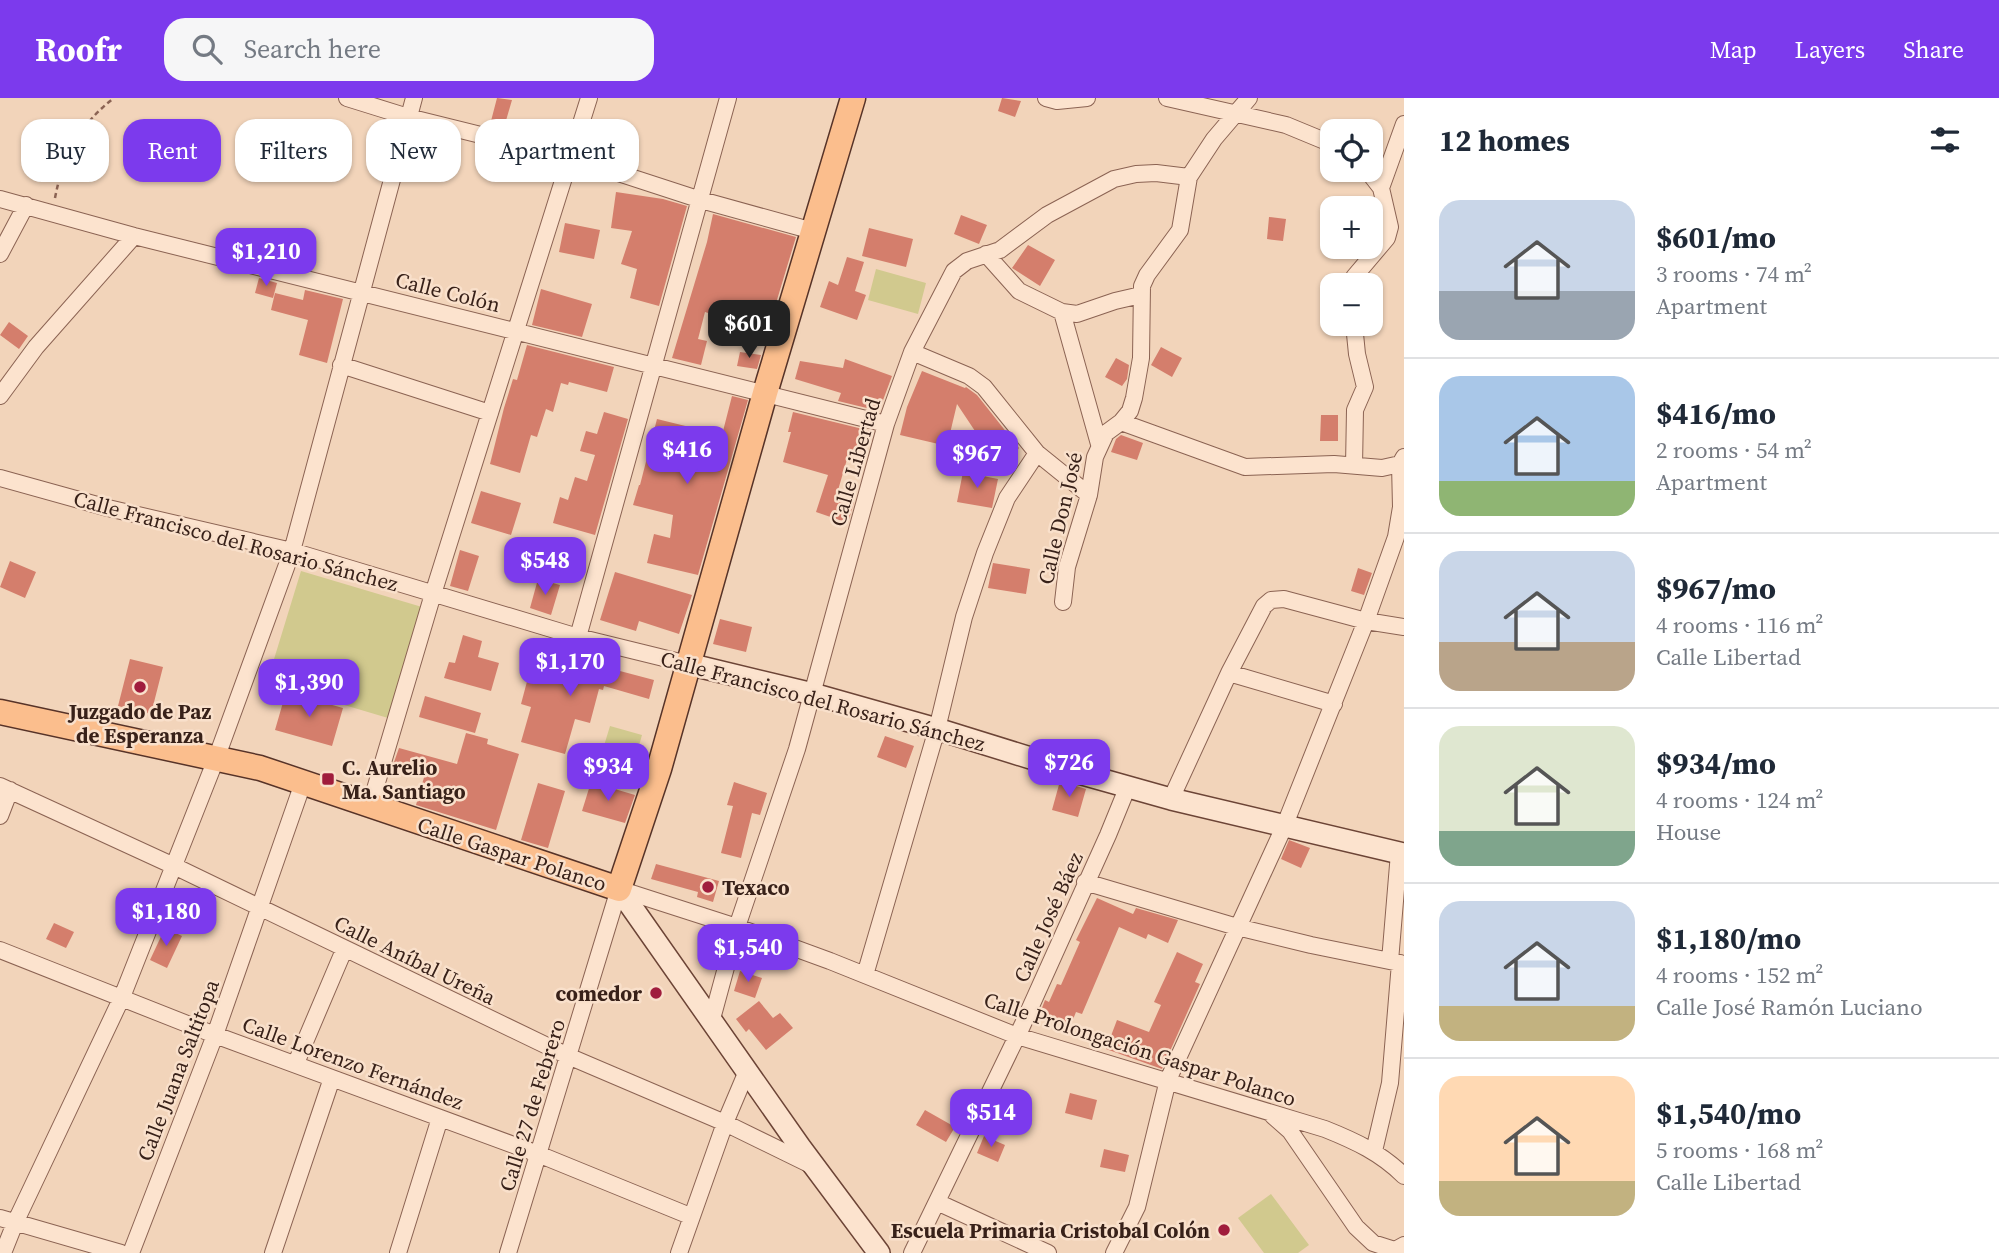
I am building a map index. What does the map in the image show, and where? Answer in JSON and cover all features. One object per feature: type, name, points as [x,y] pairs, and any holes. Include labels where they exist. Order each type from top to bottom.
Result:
[{"type":"main road","points":[[619,889],[659,769],[765,393],[853,98]]},
{"type":"main road","name":"Calle Gaspar Polanco","points":[[0,712],[260,768],[619,889]]},
{"type":"street","points":[[347,98],[475,134]]},
{"type":"street","points":[[3,1253],[7,1220],[122,996],[216,759],[292,551],[414,98]]},
{"type":"street","points":[[582,119],[589,98]]},
{"type":"street","points":[[578,637],[728,98]]},
{"type":"street","points":[[1046,98],[1057,101],[1087,98]]},
{"type":"street","points":[[1167,98],[1286,125],[1320,139]]},
{"type":"street","points":[[1189,177],[1214,139],[1249,98]]},
{"type":"street","points":[[1381,188],[1404,124]]},
{"type":"street","name":"Calle Libertad","points":[[712,1019],[737,927],[797,749],[886,424],[912,352],[954,271],[967,261],[1000,250],[1047,215],[1114,179],[1156,173],[1189,177]]},
{"type":"street","name":"Calle Don José","points":[[1063,602],[1072,545],[1089,495],[1095,457],[1106,433],[1130,411],[1141,358],[1141,295],[1147,275],[1180,230],[1189,177]]},
{"type":"street","points":[[639,180],[813,231]]},
{"type":"street","points":[[370,806],[562,182]]},
{"type":"street","points":[[1357,273],[1387,238],[1390,227],[1381,188],[1376,182]]},
{"type":"street","name":"Calle Colón","points":[[0,199],[134,236],[886,424]]},
{"type":"street","points":[[0,254],[26,205]]},
{"type":"street","points":[[0,396],[36,347],[134,236]]},
{"type":"street","points":[[986,254],[1019,291],[1062,312],[1077,314],[1115,300],[1141,295]]},
{"type":"street","points":[[1062,312],[1100,444]]},
{"type":"street","points":[[1354,466],[1355,410],[1365,387],[1355,336]]},
{"type":"street","points":[[912,352],[969,376],[984,387],[1037,453],[1089,495]]},
{"type":"street","points":[[341,365],[490,413]]},
{"type":"street","points":[[1114,1253],[1137,1208],[1168,1080],[1284,827],[1367,621],[1396,537],[1401,507],[1402,460],[1382,468],[1276,465],[1245,467],[1121,422]]},
{"type":"street","points":[[865,975],[937,729],[964,617],[985,553],[1007,498],[1037,453]]},
{"type":"street","name":"Calle Francisco del Rosario Sánchez","points":[[0,478],[108,508],[292,551],[578,637],[813,694],[1171,799],[1401,853]]},
{"type":"street","points":[[1171,799],[1228,673],[1264,606],[1271,600],[1284,599],[1367,621],[1404,627]]},
{"type":"street","points":[[1228,673],[1334,704]]},
{"type":"street","name":"Calle Juana Saltitopa","points":[[131,1253],[215,1035],[303,783]]},
{"type":"street","name":"Calle José Báez","points":[[912,1253],[1017,1036],[1128,786]]},
{"type":"street","points":[[0,816],[5,788]]},
{"type":"street","name":"Calle Aníbal Ureña","points":[[5,788],[174,866],[568,1056],[725,1123],[815,1167]]},
{"type":"street","points":[[1374,1151],[1397,1084],[1401,853]]},
{"type":"street","points":[[1085,882],[1237,927],[1398,963]]},
{"type":"street","points":[[619,889],[878,1253]]},
{"type":"street","name":"Calle Prolongación Gaspar Polanco","points":[[619,889],[737,927],[1017,1036],[1325,1129],[1374,1151],[1402,1172]]},
{"type":"street","name":"Calle 27 de Febrero","points":[[508,1253],[619,889]]},
{"type":"street","name":"Calle Lorenzo Fernández","points":[[0,950],[215,1035],[538,1154],[691,1216]]},
{"type":"street","points":[[296,1063],[344,950]]},
{"type":"street","points":[[679,1253],[725,1123],[747,1071]]},
{"type":"street","points":[[273,1253],[331,1078]]},
{"type":"street","points":[[1265,1111],[1290,1131],[1356,1227],[1373,1244],[1395,1250],[1404,1245]]},
{"type":"street","points":[[398,1253],[440,1118]]},
{"type":"street","points":[[937,1202],[1048,1253]]},
{"type":"street","points":[[7,1220],[121,1253]]},
{"type":"path","points":[[54,213],[61,176],[73,142],[96,112],[114,98]]},
{"type":"shaded area","points":[[876,269],[926,283],[918,314],[868,300]]},
{"type":"shaded area","points":[[301,571],[422,607],[388,718],[267,682]]},
{"type":"shaded area","points":[[610,726],[642,735],[629,781],[596,772]]},
{"type":"shaded area","points":[[1271,1194],[1309,1245],[1298,1253],[1264,1253],[1238,1218]]},
{"type":"building","points":[[497,98],[512,100],[506,119],[492,119]]},
{"type":"building","points":[[1002,98],[1021,101],[1015,117],[998,111]]},
{"type":"building","points":[[616,192],[663,199],[687,206],[659,306],[630,298],[637,269],[621,264],[632,231],[611,228]]},
{"type":"building","points":[[713,214],[796,237],[767,333],[726,322],[727,319],[705,312],[698,339],[707,341],[701,365],[672,358]]},
{"type":"building","points":[[961,215],[987,225],[979,244],[954,234]]},
{"type":"building","points":[[1269,217],[1286,219],[1283,241],[1267,239]]},
{"type":"building","points":[[565,223],[600,230],[594,259],[559,252]]},
{"type":"building","points":[[869,228],[913,239],[906,267],[862,256]]},
{"type":"building","points":[[1028,245],[1055,260],[1040,286],[1012,268]]},
{"type":"building","points":[[847,257],[864,262],[855,291],[866,295],[857,320],[820,307],[829,281],[838,285]]},
{"type":"building","points":[[259,278],[277,283],[273,298],[255,293]]},
{"type":"building","points":[[541,289],[592,304],[582,337],[532,325]]},
{"type":"building","points":[[305,290],[343,299],[327,363],[299,355],[308,320],[271,310],[275,293],[303,300]]},
{"type":"building","points":[[9,322],[28,336],[19,349],[0,335]]},
{"type":"building","points":[[527,345],[614,367],[607,392],[569,382],[568,385],[561,383],[553,412],[546,409],[537,437],[531,435],[520,473],[490,464],[513,379],[517,380]]},
{"type":"building","points":[[1161,347],[1182,358],[1172,377],[1151,365]]},
{"type":"building","points":[[740,352],[761,355],[757,369],[737,366]]},
{"type":"building","points":[[1116,358],[1129,365],[1127,379],[1122,386],[1105,377]]},
{"type":"building","points":[[845,359],[892,376],[879,411],[838,401],[841,393],[795,379],[800,361],[843,368]]},
{"type":"building","points":[[922,371],[966,387],[977,395],[1019,448],[1004,469],[992,460],[957,404],[947,446],[900,435],[907,407]]},
{"type":"building","points":[[732,396],[748,400],[698,575],[647,563],[654,534],[670,538],[673,515],[633,505],[657,419],[722,435]]},
{"type":"building","points":[[604,412],[628,419],[595,535],[553,523],[560,497],[568,500],[575,477],[587,481],[595,455],[580,451],[586,431],[597,434]]},
{"type":"building","points":[[793,412],[871,431],[865,453],[850,449],[836,497],[854,502],[848,523],[816,512],[828,475],[783,462]]},
{"type":"building","points":[[1321,415],[1338,415],[1338,441],[1320,441]]},
{"type":"building","points":[[1121,435],[1143,443],[1137,460],[1111,452],[1116,439]]},
{"type":"building","points":[[963,472],[998,479],[992,508],[957,502]]},
{"type":"building","points":[[481,491],[521,503],[511,535],[471,523]]},
{"type":"building","points":[[460,550],[479,556],[468,591],[450,586]]},
{"type":"building","points":[[10,561],[36,572],[25,598],[0,587]]},
{"type":"building","points":[[993,563],[1030,569],[1026,594],[988,588]]},
{"type":"building","points":[[1358,568],[1372,573],[1364,595],[1351,591]]},
{"type":"building","points":[[615,572],[692,595],[679,634],[639,621],[636,631],[600,620]]},
{"type":"building","points":[[538,579],[560,585],[551,615],[530,608]]},
{"type":"building","points":[[720,619],[752,627],[746,652],[713,644]]},
{"type":"building","points":[[463,635],[482,641],[478,657],[499,663],[491,691],[444,678],[449,662],[455,663]]},
{"type":"building","points":[[548,652],[654,680],[649,699],[604,686],[603,690],[599,689],[590,723],[575,719],[565,754],[521,742],[531,707],[521,704],[529,674],[541,677]]},
{"type":"building","name":"Juzgado de Paz de Esperanza","points":[[130,659],[163,667],[151,714],[118,706]]},
{"type":"building","points":[[286,692],[343,708],[332,746],[275,730]]},
{"type":"building","points":[[425,696],[481,713],[475,733],[419,717]]},
{"type":"building","points":[[466,733],[488,739],[487,744],[519,754],[496,830],[416,805],[425,774],[393,765],[399,748],[457,764]]},
{"type":"building","points":[[885,736],[914,746],[906,768],[877,757]]},
{"type":"building","points":[[1060,781],[1086,789],[1078,817],[1052,810]]},
{"type":"building","points":[[591,782],[635,795],[625,823],[582,811]]},
{"type":"building","points":[[734,782],[767,793],[760,815],[752,813],[741,858],[721,853],[733,806],[727,805]]},
{"type":"building","points":[[538,783],[565,791],[548,848],[521,840]]},
{"type":"building","points":[[1289,840],[1310,848],[1301,868],[1281,859]]},
{"type":"building","points":[[656,864],[719,881],[713,902],[697,897],[698,892],[651,879]]},
{"type":"building","points":[[1097,898],[1133,914],[1136,908],[1178,920],[1168,943],[1148,934],[1146,939],[1119,927],[1082,1014],[1076,1012],[1070,1027],[1040,1013],[1045,1000],[1049,1002],[1057,984],[1061,985],[1080,942],[1076,940]]},
{"type":"building","points":[[54,923],[74,932],[66,948],[46,939]]},
{"type":"building","points":[[165,928],[182,936],[167,968],[150,960]]},
{"type":"building","points":[[1177,952],[1203,964],[1195,982],[1200,984],[1162,1069],[1106,1049],[1117,1020],[1149,1032],[1161,1005],[1154,1002]]},
{"type":"building","points":[[740,971],[762,978],[755,998],[734,991]]},
{"type":"building","points":[[759,1001],[773,1018],[780,1013],[793,1028],[766,1050],[749,1029],[746,1032],[736,1019]]},
{"type":"building","points":[[1070,1093],[1097,1100],[1092,1120],[1065,1113]]},
{"type":"building","points":[[925,1110],[955,1127],[946,1142],[916,1125]]},
{"type":"building","points":[[984,1136],[1005,1145],[998,1162],[977,1153]]},
{"type":"building","points":[[1104,1149],[1129,1155],[1125,1172],[1100,1167]]},
{"type":"place","name":"Juzgado de Paz de Esperanza","points":[[140,687]]},
{"type":"place","name":"C. Aurelio Ma. Santiago","points":[[328,779]]},
{"type":"place","name":"Texaco","points":[[708,887]]},
{"type":"place","name":"comedor","points":[[656,993]]},
{"type":"place","name":"Escuela Primaria Cristobal Colón","points":[[1224,1230]]}]
